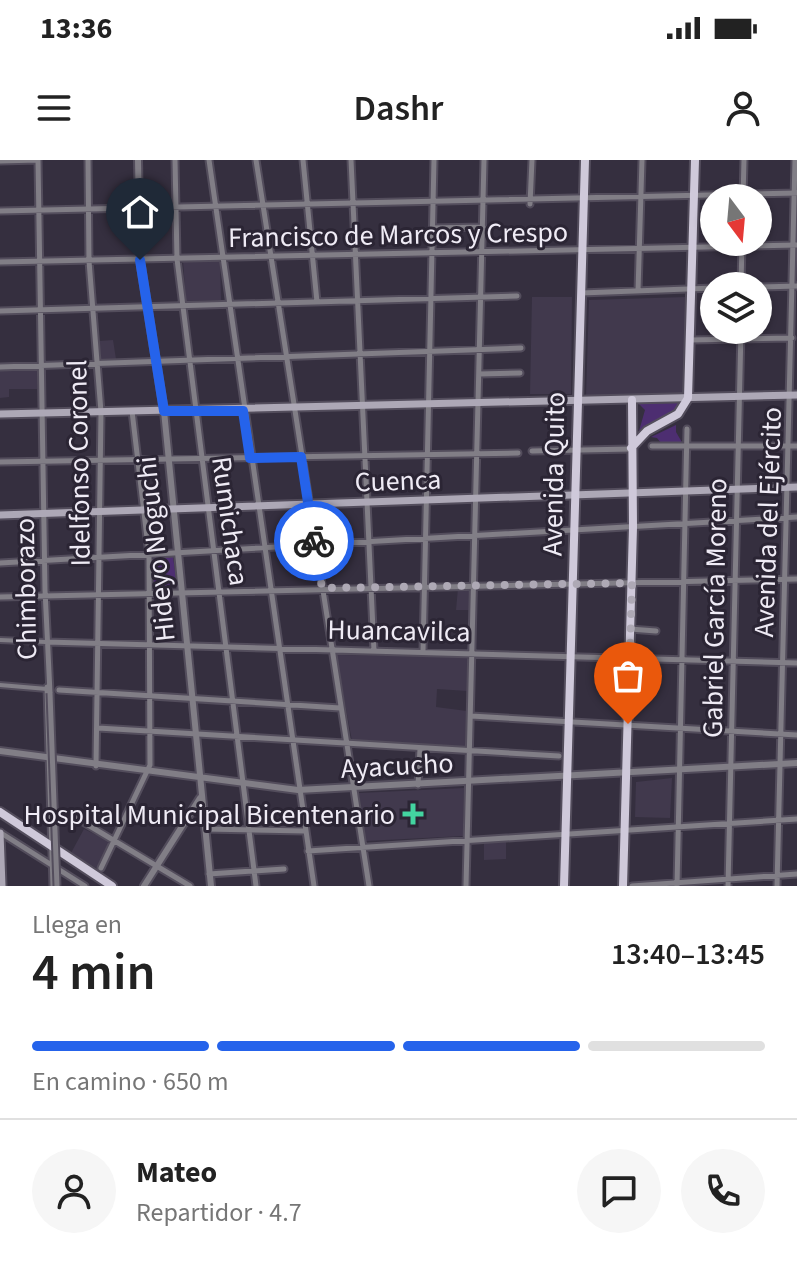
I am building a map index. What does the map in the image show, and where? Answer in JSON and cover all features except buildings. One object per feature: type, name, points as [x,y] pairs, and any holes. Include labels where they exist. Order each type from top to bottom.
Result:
[{"type":"main road","name":"Avenida Quito","points":[[564,886],[585,160]]},
{"type":"main road","points":[[631,449],[647,431],[678,414],[688,398],[695,160]]},
{"type":"main road","points":[[0,414],[243,411],[794,395]]},
{"type":"main road","points":[[623,886],[632,583],[632,400]]},
{"type":"main road","name":"Cuenca","points":[[0,515],[792,487]]},
{"type":"main road","points":[[0,812],[112,886]]},
{"type":"main road","points":[[0,833],[2,886]]},
{"type":"street","points":[[0,161],[38,160]]},
{"type":"street","name":"Chimborazo","points":[[38,160],[44,560],[55,886]]},
{"type":"street","name":"Idelfonso Coronel","points":[[88,160],[89,261],[101,412],[96,766]]},
{"type":"street","name":"Hideyo Noguchi","points":[[138,160],[140,260],[164,411],[211,886]]},
{"type":"street","name":"Rumichaca","points":[[175,160],[177,259],[256,886]]},
{"type":"street","points":[[209,160],[314,886]]},
{"type":"street","points":[[256,160],[369,886]]},
{"type":"street","points":[[303,160],[317,302]]},
{"type":"street","points":[[351,160],[374,651]]},
{"type":"street","points":[[423,651],[434,160]]},
{"type":"street","points":[[466,886],[484,160]]},
{"type":"street","points":[[530,202],[532,160]]},
{"type":"street","points":[[638,291],[642,160]]},
{"type":"street","points":[[743,184],[744,160]]},
{"type":"street","name":"Avenida del Ejército","points":[[777,886],[787,518],[792,487],[789,446],[794,395],[795,160]]},
{"type":"street","points":[[772,194],[795,193]]},
{"type":"street","points":[[0,211],[484,200],[530,202],[700,195]]},
{"type":"street","points":[[432,228],[483,227]]},
{"type":"street","name":"Francisco de Marcos y Crespo","points":[[772,245],[795,245]]},
{"type":"street","name":"Francisco de Marcos y Crespo","points":[[0,262],[700,247]]},
{"type":"street","points":[[772,287],[795,286]]},
{"type":"street","points":[[580,293],[700,289]]},
{"type":"street","points":[[0,311],[517,296]]},
{"type":"street","points":[[772,339],[792,338]]},
{"type":"street","points":[[690,341],[700,341]]},
{"type":"street","name":"Gabriel García Moreno","points":[[728,886],[736,581],[734,522],[741,344]]},
{"type":"street","points":[[0,367],[521,348]]},
{"type":"street","points":[[479,374],[520,373]]},
{"type":"street","points":[[101,868],[149,773],[149,555],[132,411]]},
{"type":"street","points":[[677,884],[687,429]]},
{"type":"street","points":[[652,446],[797,446]]},
{"type":"street","points":[[532,451],[631,449]]},
{"type":"street","points":[[0,462],[518,453]]},
{"type":"street","points":[[0,563],[797,517]]},
{"type":"street","points":[[0,597],[270,588],[797,579]]},
{"type":"street","points":[[630,629],[656,631]]},
{"type":"street","name":"Huancavilca","points":[[0,640],[797,663]]},
{"type":"street","points":[[0,685],[48,688]]},
{"type":"street","name":"Chimborazo","points":[[48,688],[49,842],[55,886]]},
{"type":"street","points":[[59,690],[340,708]]},
{"type":"street","points":[[471,716],[797,735]]},
{"type":"street","points":[[98,728],[470,753],[559,756]]},
{"type":"street","points":[[418,786],[420,749]]},
{"type":"street","name":"Ayacucho","points":[[0,751],[201,780],[298,790],[567,778],[797,763]]},
{"type":"street","points":[[144,886],[201,795]]},
{"type":"street","points":[[51,815],[71,816],[190,886]]},
{"type":"street","points":[[308,851],[797,819]]},
{"type":"street","points":[[204,829],[305,831]]},
{"type":"street","points":[[0,833],[85,886]]},
{"type":"street","points":[[209,874],[284,869]]},
{"type":"street","points":[[632,886],[797,874]]},
{"type":"shaded area","points":[[220,260],[221,300],[186,301],[183,261]]},
{"type":"shaded area","points":[[532,297],[572,297],[571,394],[530,394]]},
{"type":"shaded area","points":[[687,297],[686,394],[586,396],[589,300]]},
{"type":"shaded area","points":[[113,340],[116,359],[101,359],[99,341]]},
{"type":"shaded area","points":[[37,368],[37,389],[9,389],[9,397],[0,398],[0,370]]},
{"type":"shaded area","points":[[680,403],[672,412],[639,431],[645,410],[639,404]]},
{"type":"shaded area","points":[[676,425],[676,432],[683,444],[662,444],[651,437]]},
{"type":"shaded area","points":[[173,557],[177,585],[154,588],[152,559]]},
{"type":"shaded area","points":[[458,588],[471,588],[470,610],[456,610]]},
{"type":"shaded area","points":[[336,655],[468,656],[467,691],[437,689],[436,707],[467,711],[465,747],[352,741]]},
{"type":"shaded area","points":[[672,778],[670,818],[635,817],[636,782]]},
{"type":"shaded area","name":"Hospital Municipal Bicentenario","points":[[464,788],[463,836],[366,841],[359,793]]},
{"type":"shaded area","points":[[84,829],[111,842],[96,868],[71,853]]},
{"type":"shaded area","points":[[506,842],[506,859],[484,860],[484,843]]},
{"type":"way so far","points":[[314,541],[322,588],[632,583],[628,724]]},
{"type":"place","name":"Hospital Municipal Bicentenario","points":[[413,814]]},
{"type":"route","points":[[140,260],[164,411],[243,411],[250,458],[301,457],[314,541]]}]
